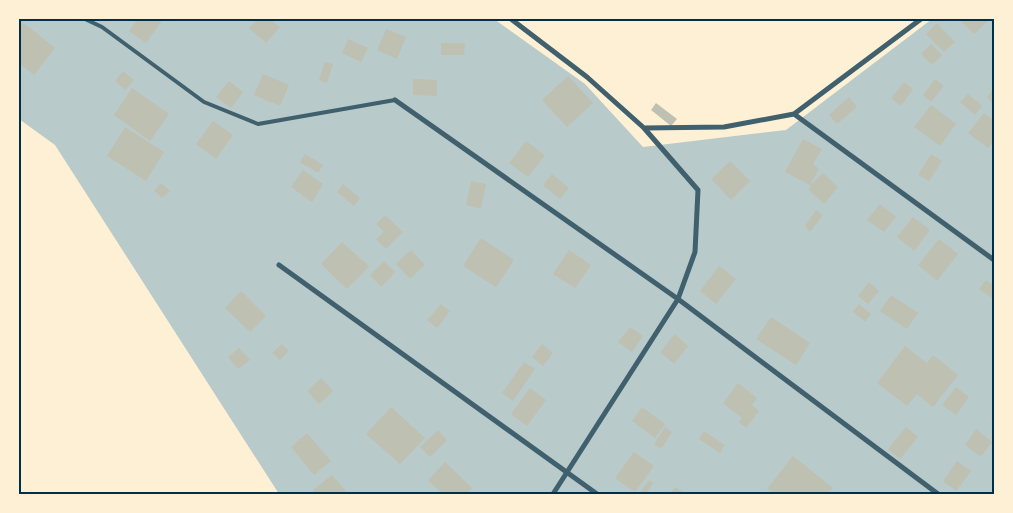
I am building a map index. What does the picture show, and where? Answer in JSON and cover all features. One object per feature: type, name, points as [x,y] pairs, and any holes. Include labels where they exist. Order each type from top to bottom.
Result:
[{"type":"street","points":[[511,19],[587,77],[644,128],[698,190],[695,252],[678,299],[553,494]]},
{"type":"street","points":[[644,128],[724,128],[794,114],[920,19]]},
{"type":"street","points":[[395,100],[678,299],[938,494]]},
{"type":"street","points":[[794,114],[994,260]]},
{"type":"street","points":[[279,265],[597,494]]},
{"type":"lane","points":[[85,19],[102,27],[204,102],[258,124],[395,100]]},
{"type":"shaded area","points":[[19,19],[494,19],[585,84],[643,147],[786,130],[932,19],[994,19],[994,494],[279,494],[55,145],[19,119]]},
{"type":"building","points":[[19,19],[55,48],[34,75],[19,63]]},
{"type":"building","points":[[138,19],[163,19],[146,43],[129,31]]},
{"type":"building","points":[[258,19],[270,19],[280,27],[266,43],[249,28]]},
{"type":"building","points":[[959,19],[990,19],[974,34]]},
{"type":"building","points":[[937,23],[955,42],[944,52],[926,34]]},
{"type":"building","points":[[386,29],[406,37],[397,59],[377,50]]},
{"type":"building","points":[[348,39],[368,48],[361,62],[342,53]]},
{"type":"building","points":[[441,43],[465,43],[464,55],[441,55]]},
{"type":"building","points":[[931,44],[942,55],[932,65],[921,54]]},
{"type":"building","points":[[325,62],[333,64],[327,83],[319,80]]},
{"type":"building","points":[[123,71],[134,80],[125,90],[115,81]]},
{"type":"building","points":[[263,74],[289,85],[280,106],[254,95]]},
{"type":"building","points":[[568,76],[593,103],[567,127],[542,100]]},
{"type":"building","points":[[413,79],[437,80],[437,96],[413,95]]},
{"type":"building","points":[[935,79],[944,86],[931,102],[923,95]]},
{"type":"building","points":[[229,81],[243,92],[231,108],[216,97]]},
{"type":"building","points":[[904,82],[913,89],[901,106],[891,98]]},
{"type":"building","points":[[132,88],[169,114],[150,141],[114,115]]},
{"type":"building","points":[[994,88],[994,104],[987,97]]},
{"type":"building","points":[[968,94],[982,106],[975,115],[960,102]]},
{"type":"building","points":[[849,97],[857,107],[837,124],[829,115]]},
{"type":"building","points":[[656,103],[677,119],[671,126],[651,110]]},
{"type":"building","points":[[931,105],[956,124],[940,146],[914,127]]},
{"type":"building","points":[[984,113],[994,121],[994,141],[988,148],[968,133]]},
{"type":"building","points":[[213,121],[233,135],[216,159],[196,144]]},
{"type":"building","points":[[125,127],[164,152],[146,181],[107,156]]},
{"type":"building","points":[[803,139],[822,149],[813,164],[819,169],[810,185],[785,172]]},
{"type":"building","points":[[526,141],[545,155],[528,177],[509,163]]},
{"type":"building","points":[[305,154],[323,165],[318,173],[300,162]]},
{"type":"building","points":[[931,154],[942,161],[929,181],[918,175]]},
{"type":"building","points":[[730,161],[750,181],[731,200],[711,179]]},
{"type":"building","points":[[303,170],[323,184],[312,202],[291,187]]},
{"type":"building","points":[[823,173],[838,187],[824,204],[809,190],[810,185]]},
{"type":"building","points":[[552,174],[569,188],[560,199],[543,185]]},
{"type":"building","points":[[471,181],[486,184],[481,209],[466,205]]},
{"type":"building","points":[[161,183],[170,191],[162,198],[154,191]]},
{"type":"building","points":[[343,184],[360,198],[354,206],[337,192]]},
{"type":"building","points":[[880,204],[896,217],[884,232],[867,220]]},
{"type":"building","points":[[816,210],[823,215],[810,232],[805,226]]},
{"type":"building","points":[[385,215],[403,232],[386,249],[376,239],[384,232],[376,224]]},
{"type":"building","points":[[913,217],[930,230],[914,251],[897,237]]},
{"type":"building","points":[[481,238],[514,260],[496,287],[463,266]]},
{"type":"building","points":[[939,239],[958,254],[937,281],[918,265]]},
{"type":"building","points":[[342,242],[369,266],[347,289],[321,264]]},
{"type":"building","points":[[411,250],[425,265],[410,279],[396,264]]},
{"type":"building","points":[[569,250],[591,265],[575,288],[553,274]]},
{"type":"building","points":[[384,261],[395,272],[381,287],[370,275]]},
{"type":"building","points":[[719,266],[736,279],[716,304],[700,291]]},
{"type":"building","points":[[986,280],[994,286],[994,299],[979,289]]},
{"type":"building","points":[[869,282],[879,291],[868,304],[858,296]]},
{"type":"building","points":[[241,291],[266,316],[250,332],[225,308]]},
{"type":"building","points":[[891,295],[918,313],[907,329],[880,311]]},
{"type":"building","points":[[441,304],[450,311],[437,328],[427,320]]},
{"type":"building","points":[[859,304],[871,314],[865,322],[853,312]]},
{"type":"building","points":[[771,317],[810,343],[796,365],[756,339]]},
{"type":"building","points":[[630,327],[643,336],[632,352],[618,342]]},
{"type":"building","points":[[675,334],[688,346],[674,364],[660,352]]},
{"type":"building","points":[[282,344],[289,351],[280,360],[272,353]]},
{"type":"building","points":[[542,344],[553,353],[543,366],[532,357]]},
{"type":"building","points":[[905,346],[927,363],[933,355],[958,375],[933,407],[917,394],[907,406],[877,383]]},
{"type":"building","points":[[239,348],[250,360],[238,369],[228,357]]},
{"type":"building","points":[[524,362],[535,369],[513,401],[502,393]]},
{"type":"building","points":[[321,378],[333,391],[319,404],[307,391]]},
{"type":"building","points":[[738,383],[757,398],[752,405],[759,411],[746,428],[739,422],[742,418],[723,403]]},
{"type":"building","points":[[956,387],[969,397],[956,415],[942,405]]},
{"type":"building","points":[[530,388],[546,400],[527,426],[511,414]]},
{"type":"building","points":[[391,407],[425,438],[400,464],[366,434]]},
{"type":"building","points":[[642,407],[665,424],[655,438],[632,421]]},
{"type":"building","points":[[665,427],[672,432],[661,449],[654,444]]},
{"type":"building","points":[[906,427],[918,437],[900,459],[888,449]]},
{"type":"building","points":[[976,429],[992,442],[981,457],[965,445]]},
{"type":"building","points":[[438,430],[447,440],[430,457],[420,447]]},
{"type":"building","points":[[704,431],[725,445],[720,453],[699,439]]},
{"type":"building","points":[[307,433],[331,461],[314,475],[291,447]]},
{"type":"building","points":[[634,452],[654,466],[635,492],[615,478]]},
{"type":"building","points":[[793,456],[833,488],[828,494],[775,494],[767,489]]},
{"type":"building","points":[[957,461],[971,471],[956,491],[943,481]]},
{"type":"building","points":[[445,462],[472,488],[466,494],[443,494],[428,480]]},
{"type":"building","points":[[332,475],[346,491],[342,494],[316,494],[313,490]]},
{"type":"building","points":[[649,480],[653,483],[646,494],[639,494]]},
{"type":"building","points":[[675,487],[686,494],[670,494]]}]
